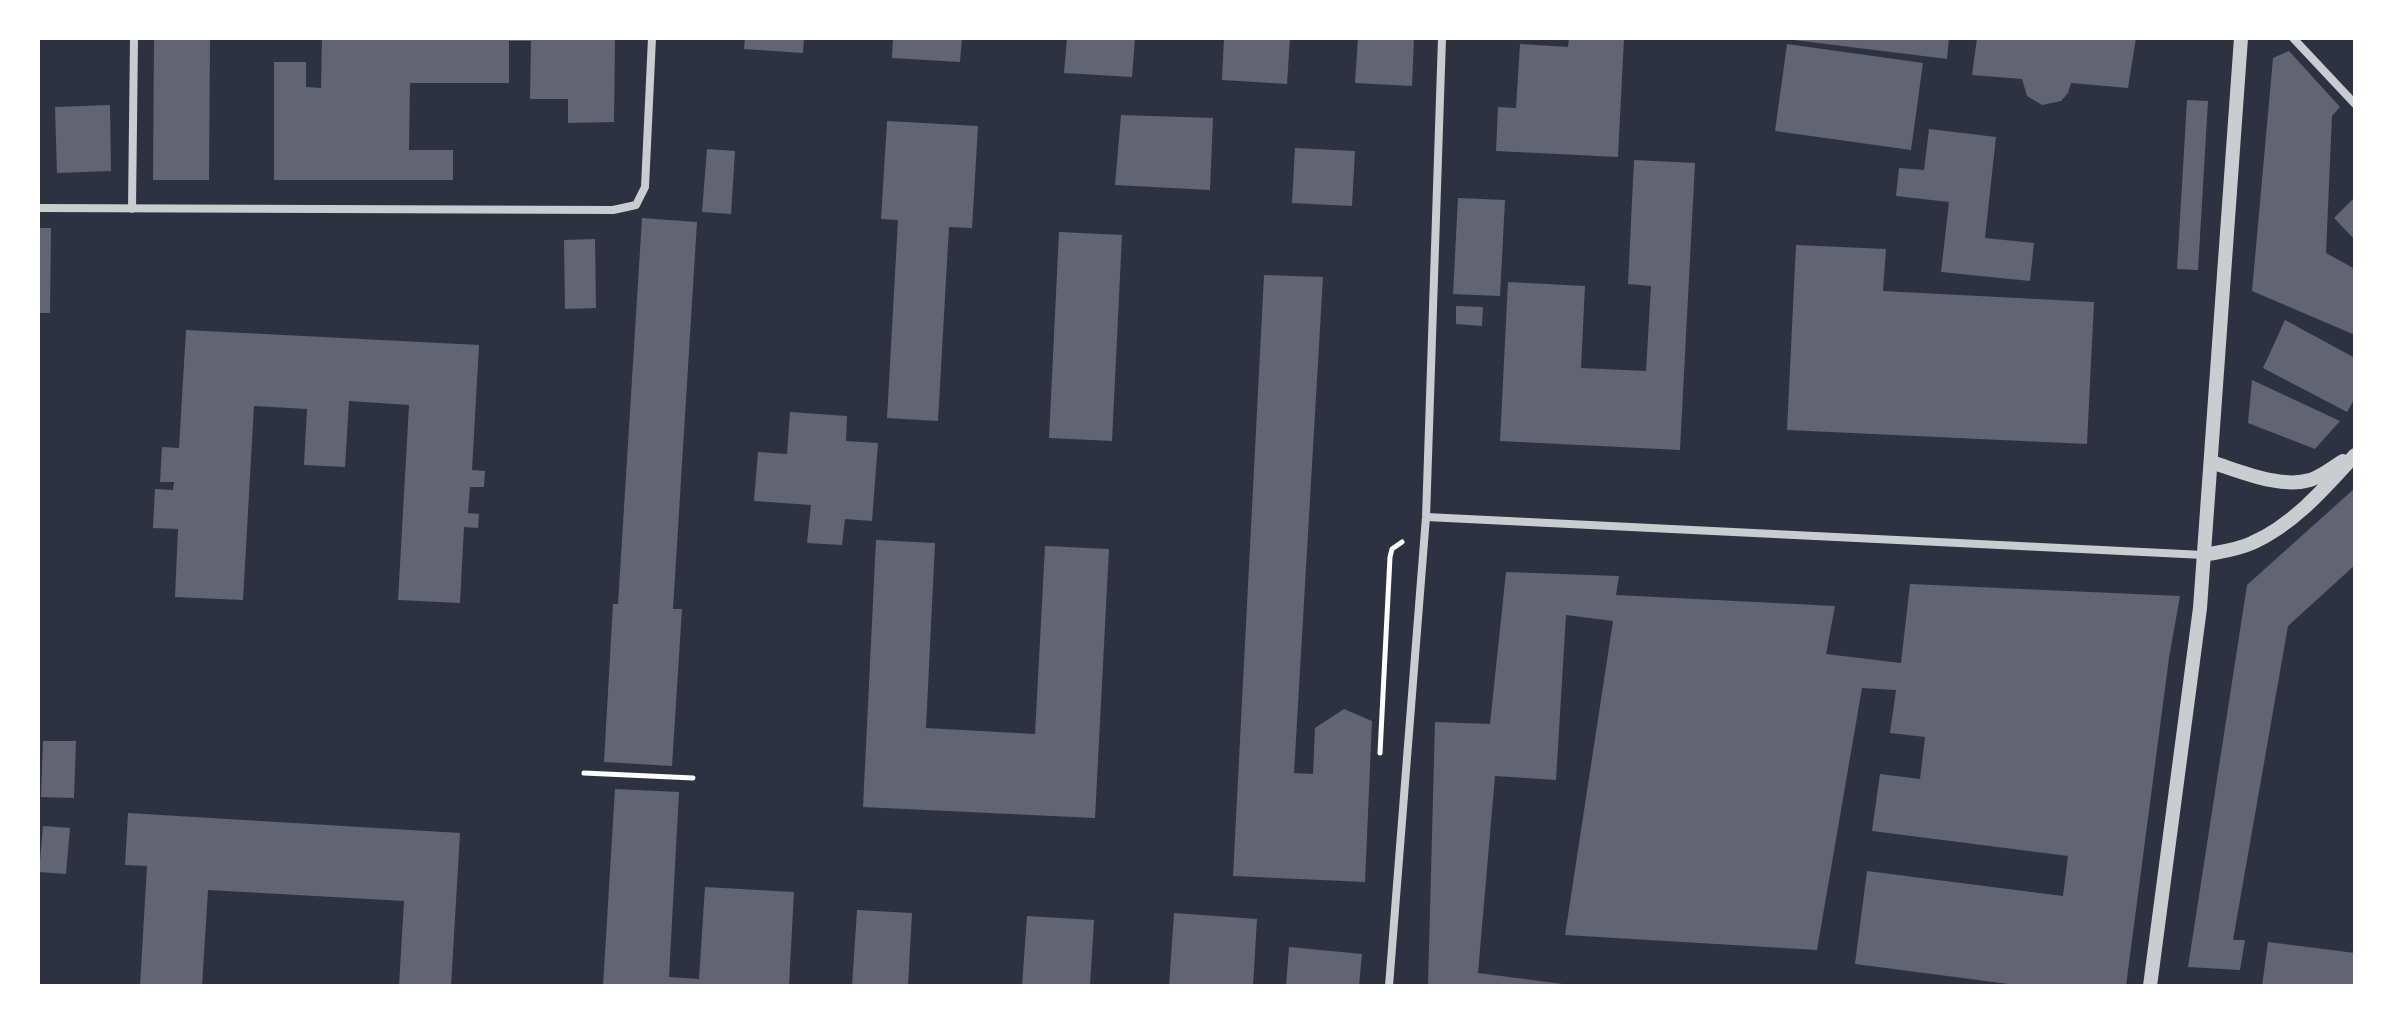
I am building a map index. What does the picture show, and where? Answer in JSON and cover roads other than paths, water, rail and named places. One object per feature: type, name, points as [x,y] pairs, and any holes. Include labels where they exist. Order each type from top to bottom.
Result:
[{"type":"street","points":[[132,209],[134,38]]},
{"type":"street","points":[[38,208],[613,210],[636,205],[645,187],[652,38]]},
{"type":"street","points":[[1389,986],[1426,517],[1442,38]]},
{"type":"street","points":[[2150,986],[2200,608],[2241,38]]},
{"type":"street","points":[[2293,38],[2355,104]]},
{"type":"street","points":[[1426,517],[2204,555],[2250,545],[2278,529],[2319,494],[2355,455]]},
{"type":"street","points":[[2211,462],[2289,482],[2311,480],[2355,455]]}]
